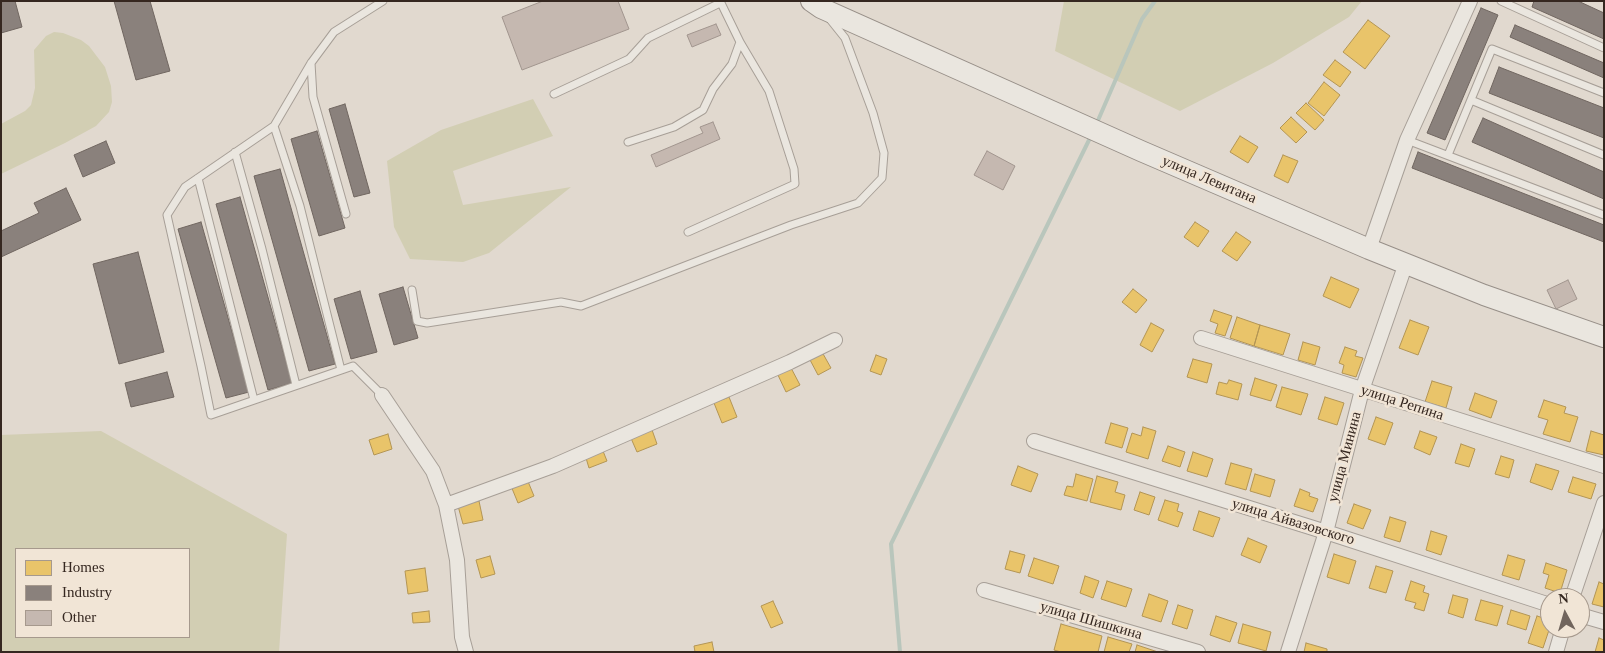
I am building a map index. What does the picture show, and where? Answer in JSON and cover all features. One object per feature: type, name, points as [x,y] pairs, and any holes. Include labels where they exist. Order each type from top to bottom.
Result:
[{"type":"main road","name":"улица Левитана","points":[[816,4],[1141,151],[1369,249],[1484,295],[1604,337]]},
{"type":"street","points":[[1369,249],[1407,140],[1470,1]]},
{"type":"street","name":"улица Минина","points":[[1288,652],[1326,532],[1362,390],[1406,263]]},
{"type":"street","name":"улица Репина","points":[[1201,338],[1604,466]]},
{"type":"street","points":[[446,505],[553,466],[835,340]]},
{"type":"street","points":[[382,395],[433,470],[446,505],[457,560],[462,637],[466,652]]},
{"type":"street","name":"улица Айвазовского","points":[[1034,441],[1326,532],[1540,602]]},
{"type":"street","points":[[1575,588],[1604,503]]},
{"type":"street","name":"улица Шишкина","points":[[984,590],[1198,652]]},
{"type":"street","points":[[1590,618],[1604,622]]},
{"type":"street","points":[[1556,652],[1560,638]]},
{"type":"lane","points":[[382,395],[353,366],[211,414],[166,215],[184,188],[274,126],[311,63],[334,32],[383,1]]},
{"type":"lane","points":[[1501,1],[1604,48]]},
{"type":"lane","points":[[554,94],[629,59],[648,38],[720,2],[740,42],[769,91],[794,169],[795,184],[688,232]]},
{"type":"lane","points":[[412,290],[417,321],[427,324],[561,302],[581,306],[791,225],[858,203],[882,178],[884,153],[873,113],[845,38],[816,4]]},
{"type":"lane","points":[[628,142],[674,127],[703,110],[713,88],[732,64],[740,42]]},
{"type":"lane","points":[[1448,155],[1492,49],[1604,93]]},
{"type":"lane","points":[[311,63],[313,97],[346,214]]},
{"type":"lane","points":[[1471,100],[1604,156]]},
{"type":"lane","points":[[274,126],[300,206],[341,370]]},
{"type":"lane","points":[[1407,140],[1604,215]]},
{"type":"lane","points":[[235,152],[262,249],[296,385]]},
{"type":"lane","points":[[198,178],[254,400]]},
{"type":"shaded area","points":[[1064,1],[1362,1],[1349,17],[1273,63],[1180,111],[1055,51]]},
{"type":"shaded area","points":[[54,32],[63,33],[81,40],[89,46],[105,67],[111,86],[112,102],[109,112],[96,126],[1,174],[1,124],[25,111],[31,105],[35,88],[34,50],[46,36]]},
{"type":"shaded area","points":[[533,99],[553,136],[453,171],[463,205],[571,187],[489,253],[463,262],[410,259],[394,227],[387,161],[441,130]]},
{"type":"shaded area","points":[[101,431],[287,534],[279,652],[1,652],[1,435]]},
{"type":"building: Homes","points":[[1368,20],[1390,36],[1365,69],[1343,52]]},
{"type":"building: Homes","points":[[1335,60],[1351,72],[1340,87],[1323,75]]},
{"type":"building: Homes","points":[[1324,82],[1340,95],[1324,116],[1308,103]]},
{"type":"building: Homes","points":[[1306,103],[1324,120],[1315,130],[1296,113]]},
{"type":"building: Homes","points":[[1291,117],[1307,132],[1296,143],[1280,128]]},
{"type":"building: Homes","points":[[1240,136],[1258,147],[1248,163],[1230,152]]},
{"type":"building: Homes","points":[[1283,155],[1298,161],[1288,183],[1274,176]]},
{"type":"building: Homes","points":[[1195,222],[1209,231],[1198,247],[1184,237]]},
{"type":"building: Homes","points":[[1236,232],[1251,242],[1237,261],[1222,251]]},
{"type":"building: Homes","points":[[1331,277],[1359,289],[1350,308],[1323,296]]},
{"type":"building: Homes","points":[[1133,289],[1147,300],[1136,313],[1122,302]]},
{"type":"building: Homes","points":[[1214,310],[1232,316],[1225,336],[1215,333],[1218,324],[1210,321]]},
{"type":"building: Homes","points":[[1237,317],[1260,325],[1254,346],[1230,338]]},
{"type":"building: Homes","points":[[1410,320],[1429,327],[1418,355],[1399,348]]},
{"type":"building: Homes","points":[[1151,323],[1164,330],[1152,352],[1140,345]]},
{"type":"building: Homes","points":[[1260,325],[1290,334],[1283,355],[1254,346]]},
{"type":"building: Homes","points":[[1303,342],[1320,347],[1315,365],[1298,360]]},
{"type":"building: Homes","points":[[1345,347],[1357,351],[1355,356],[1363,358],[1356,377],[1342,373],[1344,365],[1339,363]]},
{"type":"building: Homes","points":[[822,352],[831,368],[818,375],[809,358]]},
{"type":"building: Homes","points":[[876,355],[887,359],[881,375],[870,371]]},
{"type":"building: Homes","points":[[1193,359],[1212,364],[1207,383],[1187,377]]},
{"type":"building: Homes","points":[[790,366],[800,385],[786,392],[777,373]]},
{"type":"building: Homes","points":[[1255,378],[1277,385],[1271,401],[1250,395]]},
{"type":"building: Homes","points":[[1229,380],[1242,384],[1238,400],[1216,394],[1219,382],[1227,384]]},
{"type":"building: Homes","points":[[1432,381],[1452,387],[1446,408],[1425,402]]},
{"type":"building: Homes","points":[[1282,387],[1308,394],[1301,415],[1276,407]]},
{"type":"building: Homes","points":[[1475,393],[1497,401],[1491,418],[1469,410]]},
{"type":"building: Homes","points":[[729,397],[737,417],[722,423],[714,403]]},
{"type":"building: Homes","points":[[1325,397],[1344,403],[1337,425],[1318,419]]},
{"type":"building: Homes","points":[[1544,400],[1566,407],[1564,413],[1578,417],[1570,442],[1543,434],[1548,420],[1538,417]]},
{"type":"building: Homes","points":[[1376,417],[1393,423],[1385,445],[1368,439]]},
{"type":"building: Homes","points":[[1111,423],[1128,428],[1122,448],[1105,443]]},
{"type":"building: Homes","points":[[651,427],[657,444],[637,452],[630,436]]},
{"type":"building: Homes","points":[[1143,427],[1156,431],[1148,459],[1126,452],[1132,433],[1141,436]]},
{"type":"building: Homes","points":[[1420,431],[1437,437],[1430,455],[1414,448]]},
{"type":"building: Homes","points":[[1591,431],[1604,435],[1604,455],[1586,451]]},
{"type":"building: Homes","points":[[388,434],[392,449],[374,455],[369,440]]},
{"type":"building: Homes","points":[[1461,444],[1475,449],[1469,467],[1455,463]]},
{"type":"building: Homes","points":[[1168,446],[1185,452],[1180,467],[1162,461]]},
{"type":"building: Homes","points":[[603,451],[607,461],[589,468],[586,458]]},
{"type":"building: Homes","points":[[1193,452],[1213,459],[1207,477],[1187,471]]},
{"type":"building: Homes","points":[[1501,456],[1514,460],[1509,478],[1495,474]]},
{"type":"building: Homes","points":[[1231,463],[1252,469],[1246,490],[1225,484]]},
{"type":"building: Homes","points":[[1536,464],[1559,471],[1552,490],[1530,482]]},
{"type":"building: Homes","points":[[1018,466],[1038,474],[1031,492],[1011,485]]},
{"type":"building: Homes","points":[[1076,474],[1093,479],[1087,501],[1064,495],[1067,486],[1073,487]]},
{"type":"building: Homes","points":[[1255,474],[1275,480],[1270,497],[1250,491]]},
{"type":"building: Homes","points":[[1097,476],[1118,482],[1115,492],[1125,495],[1121,510],[1090,502]]},
{"type":"building: Homes","points":[[1573,477],[1596,484],[1591,499],[1568,492]]},
{"type":"building: Homes","points":[[527,479],[534,496],[518,503],[511,486]]},
{"type":"building: Homes","points":[[1300,489],[1310,493],[1309,496],[1318,499],[1313,512],[1294,506]]},
{"type":"building: Homes","points":[[1140,492],[1155,497],[1149,515],[1134,510]]},
{"type":"building: Homes","points":[[1165,500],[1179,504],[1177,511],[1183,513],[1178,527],[1158,520]]},
{"type":"building: Homes","points":[[479,501],[483,520],[463,524],[458,506]]},
{"type":"building: Homes","points":[[1354,504],[1371,510],[1363,529],[1347,523]]},
{"type":"building: Homes","points":[[1199,511],[1220,518],[1213,537],[1193,530]]},
{"type":"building: Homes","points":[[1390,517],[1406,522],[1400,542],[1384,537]]},
{"type":"building: Homes","points":[[1431,531],[1447,536],[1441,555],[1426,550]]},
{"type":"building: Homes","points":[[1248,538],[1267,546],[1260,563],[1241,555]]},
{"type":"building: Homes","points":[[1010,551],[1025,555],[1020,573],[1005,569]]},
{"type":"building: Homes","points":[[1334,554],[1356,561],[1349,584],[1327,577]]},
{"type":"building: Homes","points":[[1508,555],[1525,560],[1519,580],[1502,575]]},
{"type":"building: Homes","points":[[490,556],[495,574],[481,578],[476,560]]},
{"type":"building: Homes","points":[[1034,558],[1059,566],[1053,584],[1028,576]]},
{"type":"building: Homes","points":[[1546,563],[1567,570],[1562,588],[1545,588],[1549,575],[1543,573]]},
{"type":"building: Homes","points":[[1376,566],[1393,571],[1386,593],[1369,588]]},
{"type":"building: Homes","points":[[425,568],[428,591],[408,594],[405,571]]},
{"type":"building: Homes","points":[[1085,576],[1099,581],[1093,598],[1080,593]]},
{"type":"building: Homes","points":[[1107,581],[1132,589],[1126,607],[1101,599]]},
{"type":"building: Homes","points":[[1411,581],[1425,586],[1423,592],[1429,594],[1424,611],[1414,608],[1416,603],[1405,600]]},
{"type":"building: Homes","points":[[1599,582],[1604,584],[1604,607],[1592,604]]},
{"type":"building: Homes","points":[[1149,594],[1168,601],[1161,622],[1142,616]]},
{"type":"building: Homes","points":[[1453,595],[1468,599],[1463,618],[1448,613]]},
{"type":"building: Homes","points":[[1481,600],[1503,606],[1497,626],[1475,620]]},
{"type":"building: Homes","points":[[773,601],[783,623],[771,628],[761,606]]},
{"type":"building: Homes","points":[[1178,605],[1193,610],[1187,629],[1172,624]]},
{"type":"building: Homes","points":[[1511,610],[1530,616],[1526,630],[1507,624]]},
{"type":"building: Homes","points":[[429,611],[430,622],[413,623],[412,613]]},
{"type":"building: Homes","points":[[1216,616],[1237,623],[1230,642],[1210,635]]},
{"type":"building: Homes","points":[[1537,616],[1540,617],[1540,638],[1546,638],[1543,648],[1528,643]]},
{"type":"building: Homes","points":[[1061,624],[1102,636],[1098,652],[1061,652],[1054,650]]},
{"type":"building: Homes","points":[[1243,624],[1271,632],[1266,651],[1238,643]]},
{"type":"building: Homes","points":[[1108,637],[1132,644],[1129,652],[1104,652]]},
{"type":"building: Homes","points":[[1599,638],[1604,640],[1604,652],[1595,652]]},
{"type":"building: Homes","points":[[712,642],[714,652],[695,652],[694,646]]},
{"type":"building: Homes","points":[[1306,643],[1327,649],[1327,652],[1304,652]]},
{"type":"building: Homes","points":[[1137,645],[1158,652],[1135,652]]},
{"type":"building: Industry","points":[[1,1],[15,1],[22,27],[1,33]]},
{"type":"building: Industry","points":[[114,1],[150,1],[170,71],[136,80]]},
{"type":"building: Industry","points":[[1534,1],[1578,1],[1604,13],[1604,39],[1532,7]]},
{"type":"building: Industry","points":[[1481,8],[1498,15],[1445,140],[1427,133]]},
{"type":"building: Industry","points":[[1515,25],[1604,63],[1604,78],[1510,37]]},
{"type":"building: Industry","points":[[1499,67],[1604,108],[1604,138],[1489,93]]},
{"type":"building: Industry","points":[[345,104],[370,193],[354,197],[329,109]]},
{"type":"building: Industry","points":[[1483,118],[1604,172],[1604,199],[1472,142]]},
{"type":"building: Industry","points":[[317,131],[345,228],[319,236],[291,139]]},
{"type":"building: Industry","points":[[106,141],[115,163],[83,177],[74,155]]},
{"type":"building: Industry","points":[[1418,152],[1604,225],[1604,242],[1412,168]]},
{"type":"building: Industry","points":[[280,169],[335,364],[309,371],[254,176]]},
{"type":"building: Industry","points":[[66,188],[81,220],[1,257],[1,231],[39,213],[34,203]]},
{"type":"building: Industry","points":[[240,197],[292,383],[268,390],[216,204]]},
{"type":"building: Industry","points":[[201,222],[249,392],[226,398],[178,229]]},
{"type":"building: Industry","points":[[138,252],[164,352],[119,364],[93,264]]},
{"type":"building: Industry","points":[[403,287],[418,338],[394,345],[379,294]]},
{"type":"building: Industry","points":[[360,291],[377,352],[351,359],[334,299]]},
{"type":"building: Industry","points":[[167,372],[174,397],[131,407],[125,383]]},
{"type":"building: Other","points":[[543,1],[618,1],[629,29],[522,70],[502,17]]},
{"type":"building: Other","points":[[716,24],[721,35],[692,47],[687,35]]},
{"type":"building: Other","points":[[713,122],[720,139],[656,167],[651,155],[703,133],[700,127]]},
{"type":"building: Other","points":[[987,151],[1015,166],[1003,190],[974,175]]},
{"type":"building: Other","points":[[1568,280],[1577,299],[1556,309],[1547,290]]},
{"type":"waterway","points":[[1096,125],[1142,19],[1155,1]]},
{"type":"waterway","points":[[900,652],[891,544],[1091,136]]}]
